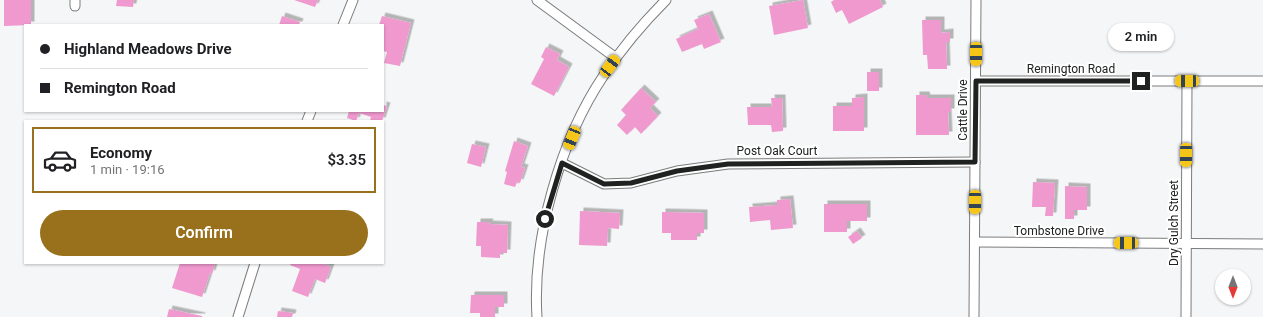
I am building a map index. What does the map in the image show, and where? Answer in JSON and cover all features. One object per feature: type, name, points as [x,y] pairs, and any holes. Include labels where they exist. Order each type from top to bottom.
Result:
[{"type":"street","points":[[344,24],[353,0]]},
{"type":"street","points":[[537,0],[616,58]]},
{"type":"street","points":[[537,317],[537,276],[540,246],[547,209],[562,163],[585,107],[597,86],[640,27],[666,0]]},
{"type":"street","name":"Cattle Drive","points":[[974,317],[976,0]]},
{"type":"street","name":"Remington Road","points":[[976,81],[1263,82]]},
{"type":"street","name":"Dry Gulch Street","points":[[1186,317],[1187,81]]},
{"type":"street","name":"Post Oak Court","points":[[562,163],[604,184],[631,183],[677,171],[728,164],[975,162]]},
{"type":"street","name":"Tombstone Drive","points":[[975,242],[1263,244]]},
{"type":"street","points":[[238,317],[255,264]]},
{"type":"building","points":[[4,0],[31,0],[31,24],[4,26]]},
{"type":"building","points":[[117,0],[134,0],[133,7],[116,6]]},
{"type":"building","points":[[294,0],[318,0],[315,7]]},
{"type":"building","points":[[803,0],[808,28],[774,35],[769,6]]},
{"type":"building","points":[[834,0],[880,0],[883,7],[849,24],[842,10],[836,13],[831,2]]},
{"type":"building","points":[[709,14],[721,42],[704,49],[702,44],[682,52],[676,39],[698,29],[694,20]]},
{"type":"building","points":[[282,16],[300,22],[299,24],[279,24]]},
{"type":"building","points":[[382,16],[411,23],[400,66],[384,63],[387,52],[384,51],[384,24],[379,24]]},
{"type":"building","points":[[922,20],[941,20],[941,33],[950,32],[950,42],[946,42],[947,69],[928,69],[927,55],[923,55]]},
{"type":"building","points":[[546,47],[560,54],[557,60],[569,67],[554,96],[531,84],[544,59],[541,57]]},
{"type":"building","points":[[867,72],[879,72],[879,91],[867,91]]},
{"type":"building","points":[[641,88],[656,102],[650,108],[658,116],[641,134],[635,127],[627,135],[617,125],[626,115],[621,110]]},
{"type":"building","points":[[916,95],[926,95],[927,98],[951,98],[951,112],[948,112],[949,135],[916,135]]},
{"type":"building","points":[[864,97],[864,131],[833,131],[833,106],[852,106],[852,98]]},
{"type":"building","points":[[771,98],[782,98],[783,131],[772,132],[771,125],[748,125],[747,107],[772,107]]},
{"type":"building","points":[[384,105],[387,106],[382,120],[370,120],[371,117],[359,113],[356,120],[347,118],[349,112],[384,112]]},
{"type":"building","points":[[514,141],[528,146],[521,167],[525,168],[520,183],[517,182],[515,187],[504,184],[507,172],[505,171]]},
{"type":"building","points":[[472,144],[486,147],[481,167],[467,163]]},
{"type":"building","points":[[1033,182],[1055,183],[1053,216],[1045,216],[1046,207],[1032,207]]},
{"type":"building","points":[[1065,186],[1087,187],[1087,210],[1074,210],[1074,219],[1065,219]]},
{"type":"building","points":[[790,199],[793,228],[771,230],[770,220],[750,222],[749,207],[777,205],[777,200]]},
{"type":"building","points":[[824,204],[867,204],[867,221],[847,221],[847,232],[824,232]]},
{"type":"building","points":[[580,211],[620,213],[619,229],[608,228],[607,246],[579,245]]},
{"type":"building","points":[[662,212],[704,213],[704,233],[697,233],[697,240],[671,240],[671,233],[662,233]]},
{"type":"building","points":[[477,222],[490,222],[489,224],[508,225],[507,253],[500,253],[500,258],[481,257],[481,246],[476,246]]},
{"type":"building","points":[[857,231],[862,238],[853,244],[848,237]]},
{"type":"building","points":[[180,264],[215,264],[202,297],[172,288]]},
{"type":"building","points":[[324,264],[331,267],[325,283],[315,279],[308,297],[292,291],[300,269],[290,265]]},
{"type":"building","points":[[471,295],[504,295],[504,307],[495,307],[495,317],[480,317],[480,313],[470,313]]},
{"type":"building","points":[[169,309],[202,316],[202,317],[167,317]]},
{"type":"building","points":[[278,311],[293,313],[292,317],[277,317]]},
{"type":"route","points":[[545,219],[553,188],[562,163],[604,184],[631,183],[677,171],[728,164],[975,162],[976,81],[1141,81]]}]
